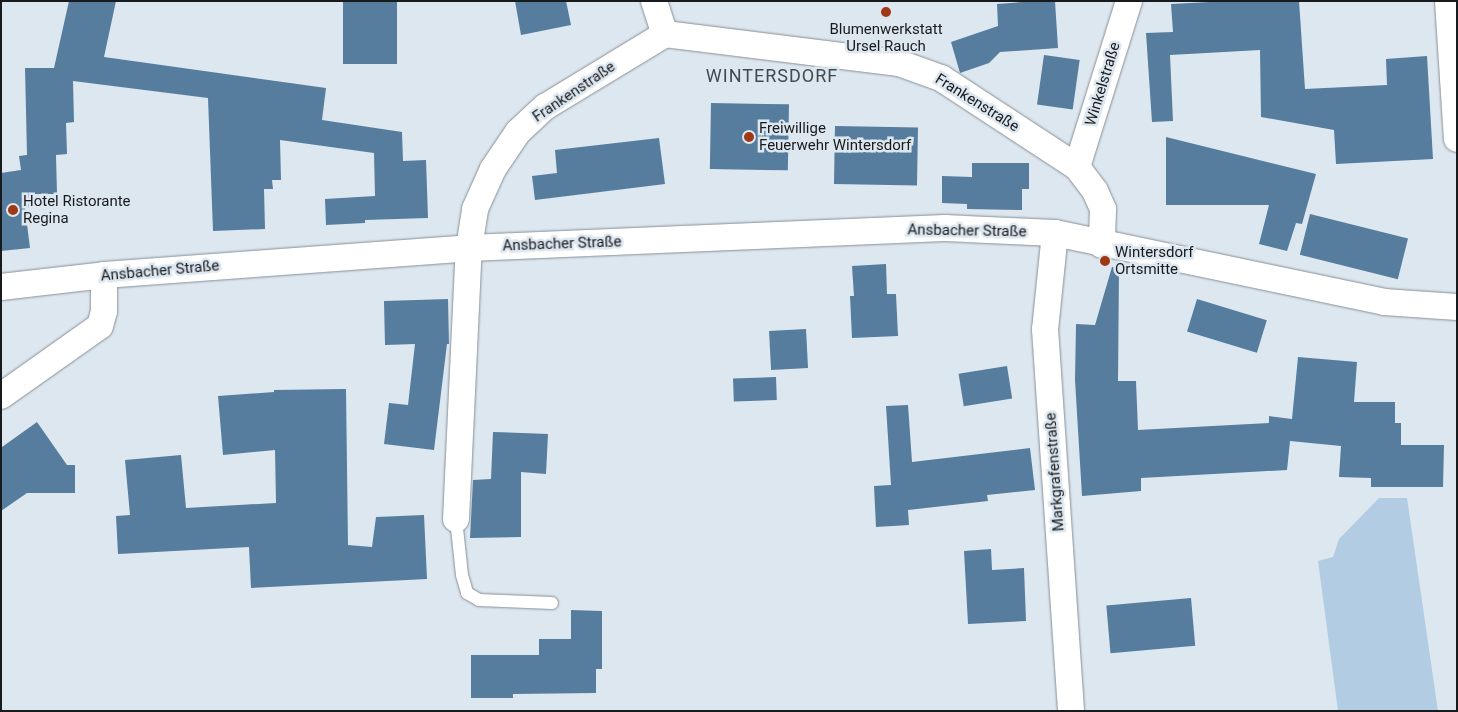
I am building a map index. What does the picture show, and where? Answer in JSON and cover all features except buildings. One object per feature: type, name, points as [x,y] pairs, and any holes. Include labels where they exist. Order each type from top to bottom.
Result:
[{"type":"street","points":[[654,1],[665,34]]},
{"type":"street","name":"Winkelstraße","points":[[1078,167],[1129,1]]},
{"type":"street","points":[[1448,1],[1457,139]]},
{"type":"street","name":"Frankenstraße","points":[[470,248],[475,209],[493,169],[518,132],[545,107],[665,34],[899,63],[941,78],[1078,167],[1096,191],[1103,209],[1102,245]]},
{"type":"street","name":"Ansbacher Straße","points":[[1,287],[104,275],[470,248],[945,228],[1055,234],[1384,302],[1457,306]]},
{"type":"street","name":"Markgrafenstraße","points":[[1055,234],[1045,329],[1071,711]]},
{"type":"street","points":[[456,519],[470,248]]},
{"type":"street","points":[[1,396],[100,326],[104,311],[104,275]]},
{"type":"lane","points":[[456,519],[462,575],[467,592],[479,600],[552,603]]},
{"type":"shaded area","points":[[1379,498],[1407,498],[1438,711],[1338,711],[1318,561],[1333,557],[1339,539]]},
{"type":"place","name":"Blumenwerkstatt Ursel Rauch","points":[[886,12]]},
{"type":"place","name":"Freiwillige Feuerwehr Wintersdorf","points":[[749,137]]},
{"type":"place","name":"Hotel Ristorante Regina","points":[[13,210]]},
{"type":"place","name":"Wintersdorf Ortsmitte","points":[[1105,261]]},
{"type":"district","name":"WINTERSDORF","points":[[772,76]]}]
